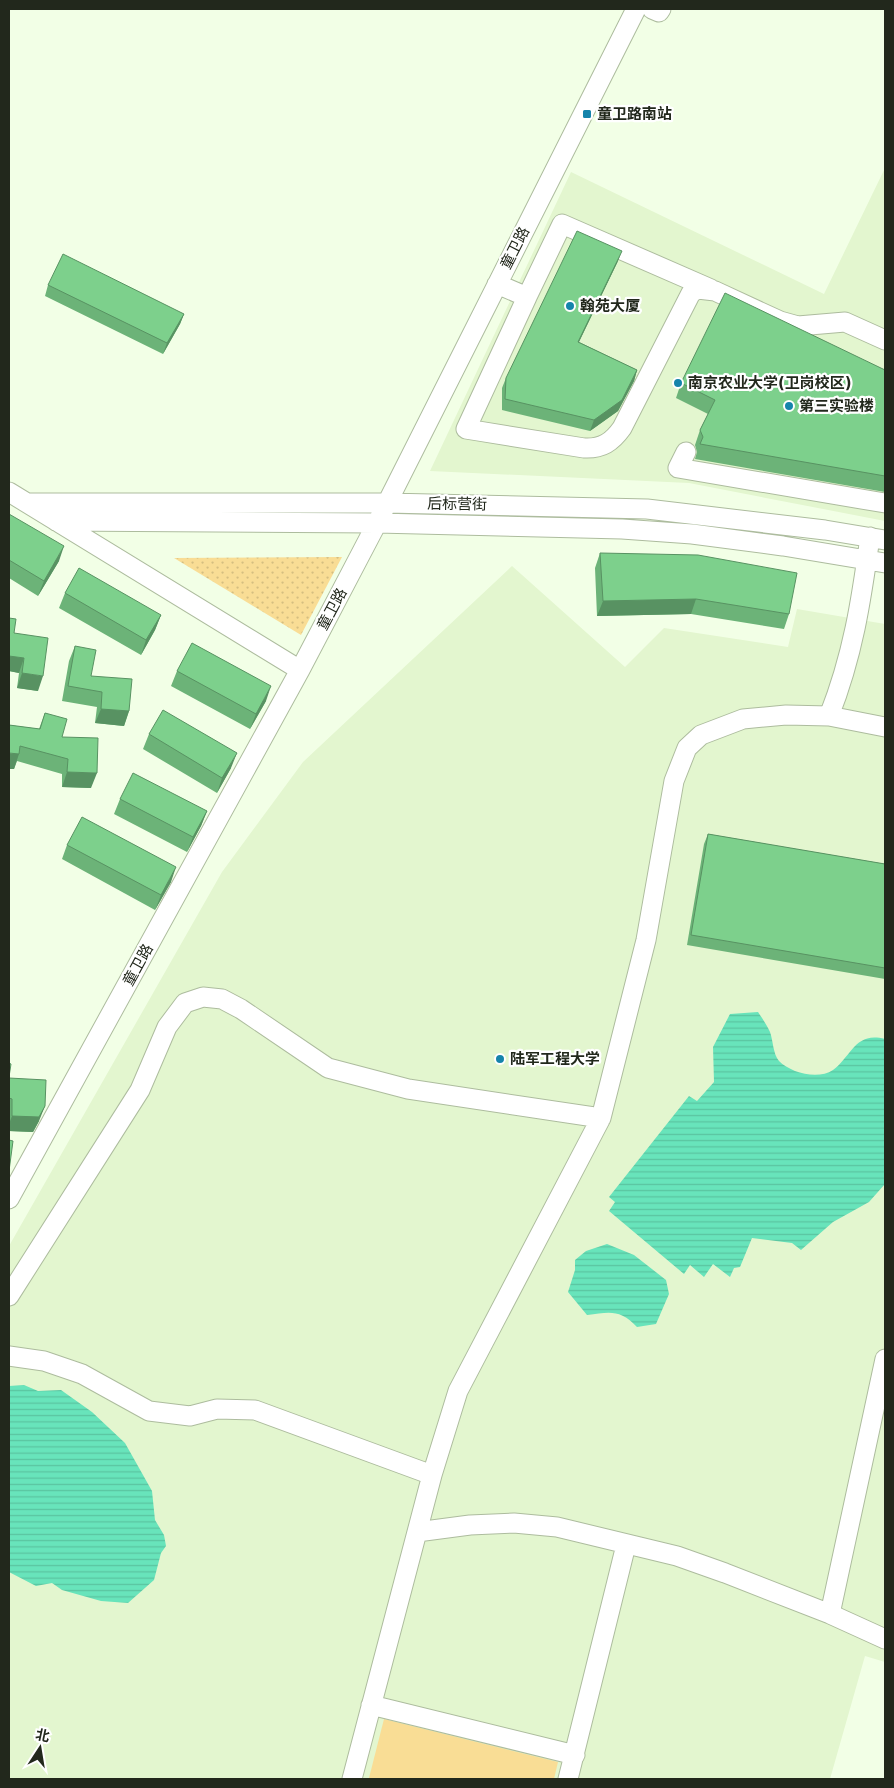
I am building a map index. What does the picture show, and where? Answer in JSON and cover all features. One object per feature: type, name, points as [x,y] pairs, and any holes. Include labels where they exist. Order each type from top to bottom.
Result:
[{"type":"street","name":"童卫路","points":[[9,1199],[300,670],[377,523],[636,9]]},
{"type":"street","points":[[652,9],[659,12],[661,9]]},
{"type":"street","points":[[714,291],[698,290],[691,293],[622,428],[614,439],[595,449],[466,429],[562,224],[714,291],[780,321],[805,326],[845,322],[885,340]]},
{"type":"street","points":[[497,284],[528,297]]},
{"type":"street","points":[[686,452],[678,468],[885,503]]},
{"type":"street","points":[[9,492],[300,670]]},
{"type":"street","name":"后标营街","points":[[27,504],[387,503],[647,509],[878,538]]},
{"type":"street","name":"后标营街","points":[[56,521],[377,523],[622,529],[692,534],[876,561]]},
{"type":"street","points":[[829,716],[843,682],[856,635],[876,561],[878,538]]},
{"type":"street","points":[[352,1779],[432,1475],[458,1392],[601,1118],[646,940],[665,828],[677,773],[687,748],[701,735],[743,719],[786,715],[829,716],[885,728]]},
{"type":"street","points":[[9,1296],[140,1090],[167,1027],[185,1004],[203,997],[222,999],[241,1009],[328,1068],[408,1089],[601,1118]]},
{"type":"street","points":[[9,1356],[44,1361],[82,1374],[149,1411],[190,1416],[217,1409],[255,1410],[432,1475]]},
{"type":"street","points":[[830,1614],[885,1359]]},
{"type":"street","points":[[417,1532],[470,1525],[514,1523],[557,1527],[677,1556],[830,1614],[885,1639]]},
{"type":"street","points":[[568,1779],[626,1545]]},
{"type":"street","points":[[372,1705],[574,1755]]},
{"type":"shaded area","name":"南京农业大学(卫岗校区)","points":[[885,168],[885,521],[689,483],[430,471],[571,172],[824,294]]},
{"type":"shaded area","points":[[342,557],[301,635],[174,558]]},
{"type":"shaded area","name":"陆军工程大学","points":[[512,566],[625,667],[664,628],[788,647],[797,609],[885,624],[885,1662],[865,1656],[830,1779],[9,1779],[9,1246],[222,872],[303,762]]},
{"type":"shaded area","points":[[758,1012],[770,1032],[774,1051],[779,1061],[790,1069],[805,1074],[827,1073],[833,1070],[855,1046],[867,1038],[885,1039],[885,1184],[869,1202],[833,1222],[801,1250],[792,1243],[752,1238],[740,1267],[734,1268],[730,1277],[713,1264],[704,1277],[690,1265],[684,1274],[609,1211],[615,1202],[609,1197],[689,1096],[697,1101],[714,1082],[713,1047],[730,1014]]},
{"type":"shaded area","points":[[607,1244],[634,1255],[666,1280],[669,1294],[656,1324],[637,1327],[625,1317],[614,1313],[587,1315],[568,1292],[575,1270],[575,1260],[586,1251]]},
{"type":"shaded area","points":[[24,1385],[38,1391],[61,1390],[92,1412],[125,1443],[152,1491],[155,1520],[164,1535],[166,1546],[161,1553],[154,1580],[128,1603],[101,1601],[62,1590],[52,1583],[36,1586],[9,1572],[9,1386]]},
{"type":"shaded area","points":[[384,1719],[558,1762],[554,1779],[369,1778]]},
{"type":"building","name":"翰苑大厦","points":[[577,231],[622,251],[578,342],[637,370],[622,400],[594,420],[505,399],[506,378]]},
{"type":"building","points":[[63,254],[184,314],[167,343],[48,285]]},
{"type":"building","name":"第三实验楼","points":[[725,293],[885,370],[885,476],[700,444],[703,437],[700,430],[715,400],[681,383]]},
{"type":"building","points":[[9,514],[64,546],[44,581],[9,560]]},
{"type":"building","points":[[600,553],[698,555],[797,573],[789,614],[696,599],[603,601]]},
{"type":"building","points":[[79,568],[161,615],[146,640],[65,593]]},
{"type":"building","points":[[9,618],[16,619],[14,633],[48,638],[43,676],[22,673],[24,658],[9,656]]},
{"type":"building","points":[[192,643],[271,686],[256,714],[177,671]]},
{"type":"building","points":[[75,646],[96,650],[91,676],[132,679],[129,711],[101,709],[102,692],[68,686]]},
{"type":"building","points":[[163,710],[237,753],[222,778],[149,734]]},
{"type":"building","points":[[45,713],[67,719],[62,737],[98,738],[97,773],[67,772],[68,759],[20,746],[19,754],[9,753],[9,725],[40,729]]},
{"type":"building","points":[[133,773],[207,811],[193,837],[120,799]]},
{"type":"building","points":[[82,817],[176,867],[161,895],[67,845]]},
{"type":"building","points":[[708,834],[885,864],[885,968],[691,935]]},
{"type":"building","points":[[9,1078],[46,1080],[45,1106],[39,1117],[12,1116],[12,1099],[9,1098]]},
{"type":"building","points":[[9,1140],[13,1141],[9,1171]]},
{"type":"place","name":"童卫路南站","points":[[587,114]]},
{"type":"place","name":"翰苑大厦","points":[[570,306]]},
{"type":"place","name":"南京农业大学(卫岗校区)","points":[[678,383]]},
{"type":"place","name":"第三实验楼","points":[[789,406]]},
{"type":"place","name":"陆军工程大学","points":[[500,1059]]}]
